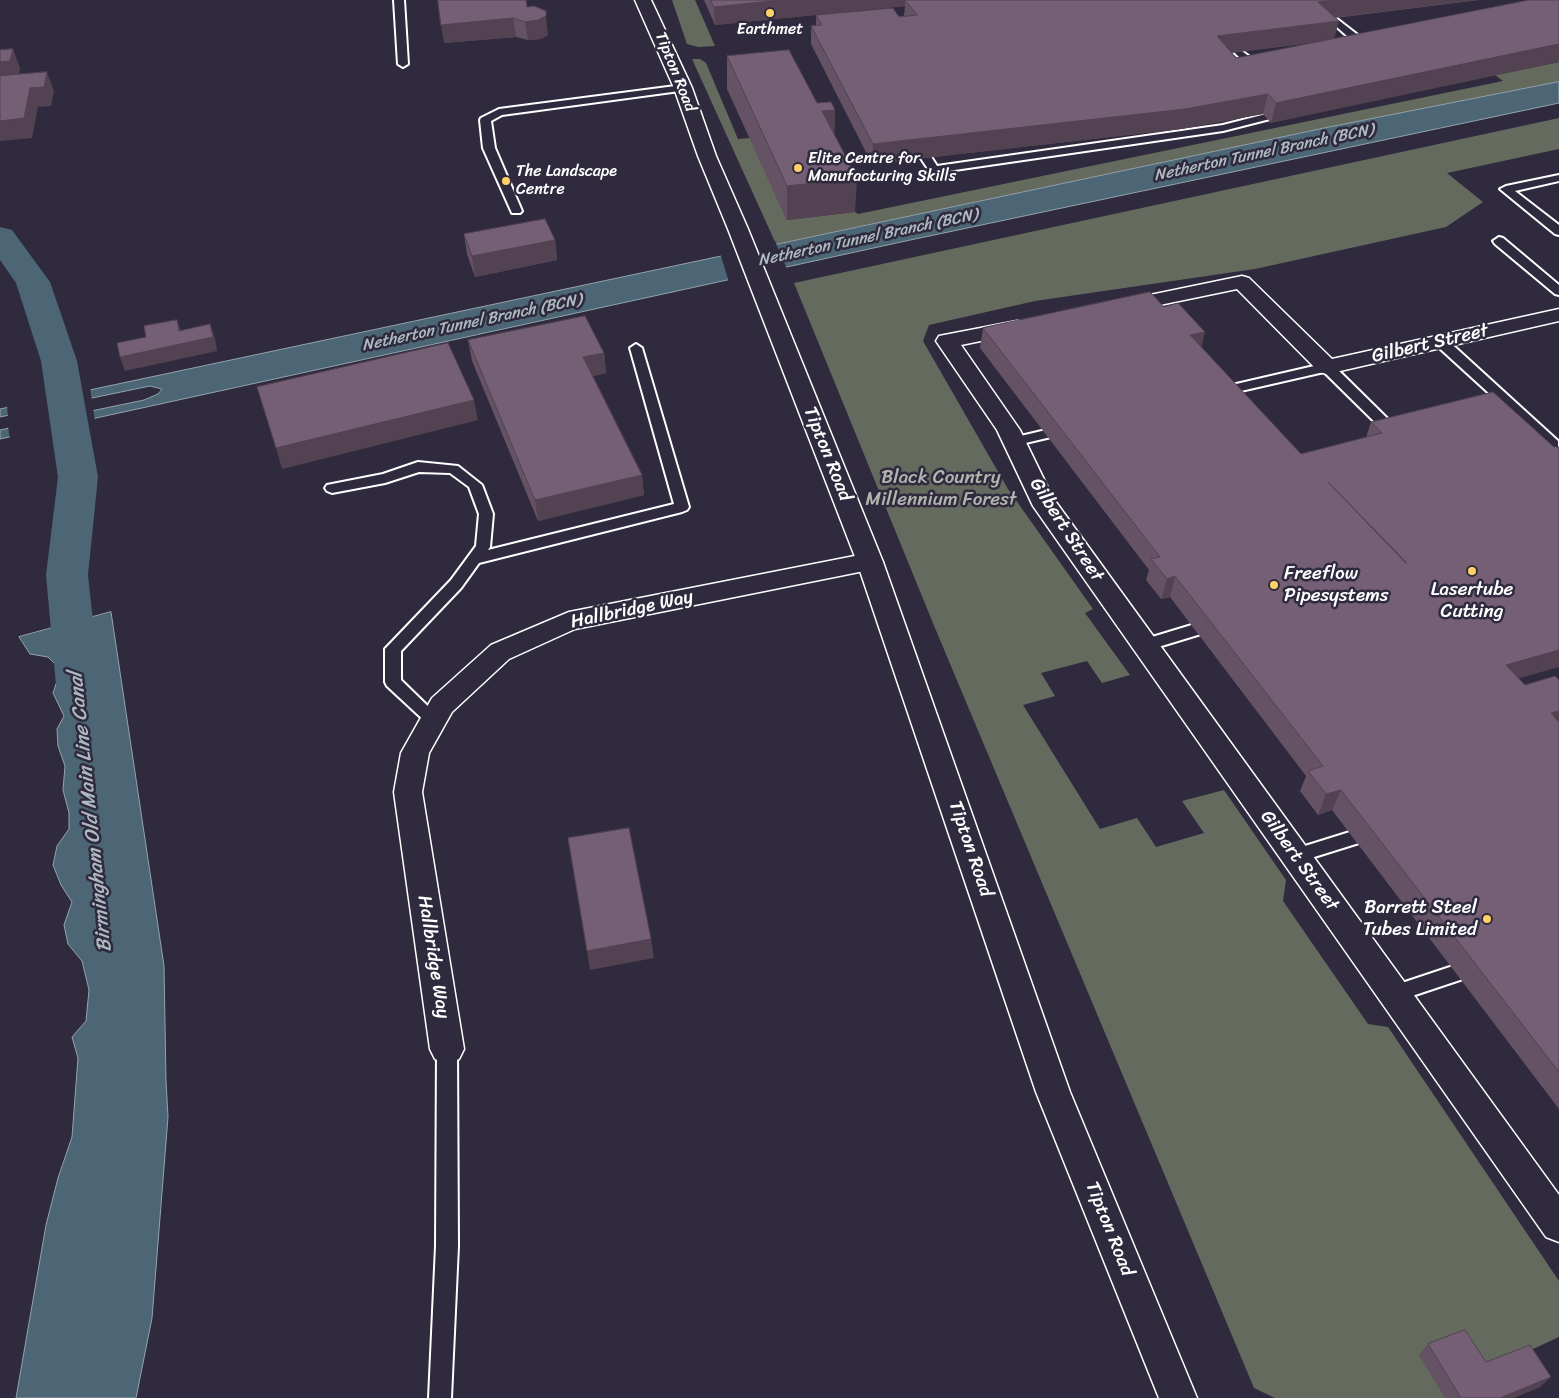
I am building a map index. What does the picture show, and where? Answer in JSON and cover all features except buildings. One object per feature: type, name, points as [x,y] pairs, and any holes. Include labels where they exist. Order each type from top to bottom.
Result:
[{"type":"street","name":"Tipton Road","points":[[643,0],[683,88],[707,156],[766,298],[870,562],[1054,1092],[1178,1398]]},
{"type":"street","points":[[1100,311],[1242,282],[1328,367]]},
{"type":"street","name":"Gilbert Street","points":[[1328,367],[1559,315]]},
{"type":"street","name":"Gilbert Street","points":[[1042,322],[947,341],[1008,430],[1042,500],[1559,1225]]},
{"type":"street","name":"Hallbridge Way","points":[[447,1049],[408,792],[415,753],[442,705],[500,652],[569,622],[870,562]]},
{"type":"lane","points":[[399,0],[403,64]]},
{"type":"lane","points":[[1332,18],[1359,41]]},
{"type":"lane","points":[[1239,52],[1254,62],[1258,72]]},
{"type":"lane","points":[[516,211],[489,148],[485,120],[499,112],[508,110],[683,88]]},
{"type":"lane","points":[[926,158],[934,170],[1013,153],[1223,128],[1266,117]]},
{"type":"lane","points":[[1559,178],[1506,189],[1559,231]]},
{"type":"lane","points":[[1499,241],[1559,291]]},
{"type":"lane","points":[[1440,341],[1554,444]]},
{"type":"lane","points":[[474,559],[682,506],[636,348]]},
{"type":"lane","points":[[1219,392],[1328,367],[1396,435]]},
{"type":"lane","points":[[1013,442],[1046,434]]},
{"type":"lane","points":[[332,488],[385,478],[418,467],[453,469],[475,485],[486,514],[483,546],[456,584],[393,649],[392,682],[434,720]]},
{"type":"lane","points":[[1145,645],[1195,630]]},
{"type":"lane","points":[[1295,856],[1353,838]]},
{"type":"lane","points":[[1394,994],[1456,973]]},
{"type":"lane","points":[[440,1398],[447,1246],[447,1049]]},
{"type":"green space","points":[[672,0],[695,0],[715,46],[698,47],[687,44]]},
{"type":"green space","points":[[692,59],[700,59],[706,63],[738,139],[750,138],[787,220],[855,212],[858,214],[1503,81],[1495,75],[1559,62],[1559,82],[1329,127],[776,244]]},
{"type":"green space","name":"Black Country Millennium Forest","points":[[1559,118],[1559,149],[1447,173],[1483,202],[1446,227],[1255,269],[1035,301],[929,325],[923,341],[1008,489],[1093,609],[1085,613],[1130,675],[1102,683],[1087,661],[1041,673],[1055,696],[1023,705],[1100,829],[1137,818],[1156,847],[1204,833],[1182,801],[1224,790],[1286,880],[1283,901],[1368,1024],[1388,1027],[1559,1281],[1559,1337],[1520,1355],[1445,1398],[1275,1398],[1254,1388],[935,628],[794,283]]},
{"type":"water","name":"Netherton Tunnel Branch (BCN)","points":[[1559,82],[1559,103],[901,242],[0,439],[0,430],[144,400],[158,394],[162,389],[150,386],[0,417],[0,409],[1329,127]]},
{"type":"water","points":[[111,612],[164,966],[168,1117],[152,1318],[136,1398],[16,1398],[46,1225],[58,1178],[72,1137],[78,1058],[72,1037],[86,1021],[89,990],[82,961],[68,944],[64,925],[72,902],[61,885],[53,865],[57,846],[69,829],[69,813],[63,790],[65,766],[58,746],[57,729],[64,716],[53,693],[58,678],[58,667],[48,657],[30,654],[19,637]]},
{"type":"pier","points":[[775,241],[787,269],[729,282],[720,253]]},
{"type":"pier","points":[[90,387],[92,401],[8,418],[7,405]]},
{"type":"pier","points":[[93,408],[95,421],[10,440],[8,426]]},
{"type":"waterway","name":"Birmingham Old Main Line Canal","points":[[0,237],[33,282],[59,361],[78,477],[67,575],[78,685]]},
{"type":"place","name":"Earthmet","points":[[770,13]]},
{"type":"place","name":"Elite Centre for Manufacturing Skills","points":[[798,168]]},
{"type":"place","name":"The Landscape Centre","points":[[506,181]]},
{"type":"place","name":"Lasertube Cutting","points":[[1472,571]]},
{"type":"place","name":"Freeflow Pipesystems","points":[[1274,585]]},
{"type":"place","name":"Barrett Steel Tubes Limited","points":[[1487,919]]}]
